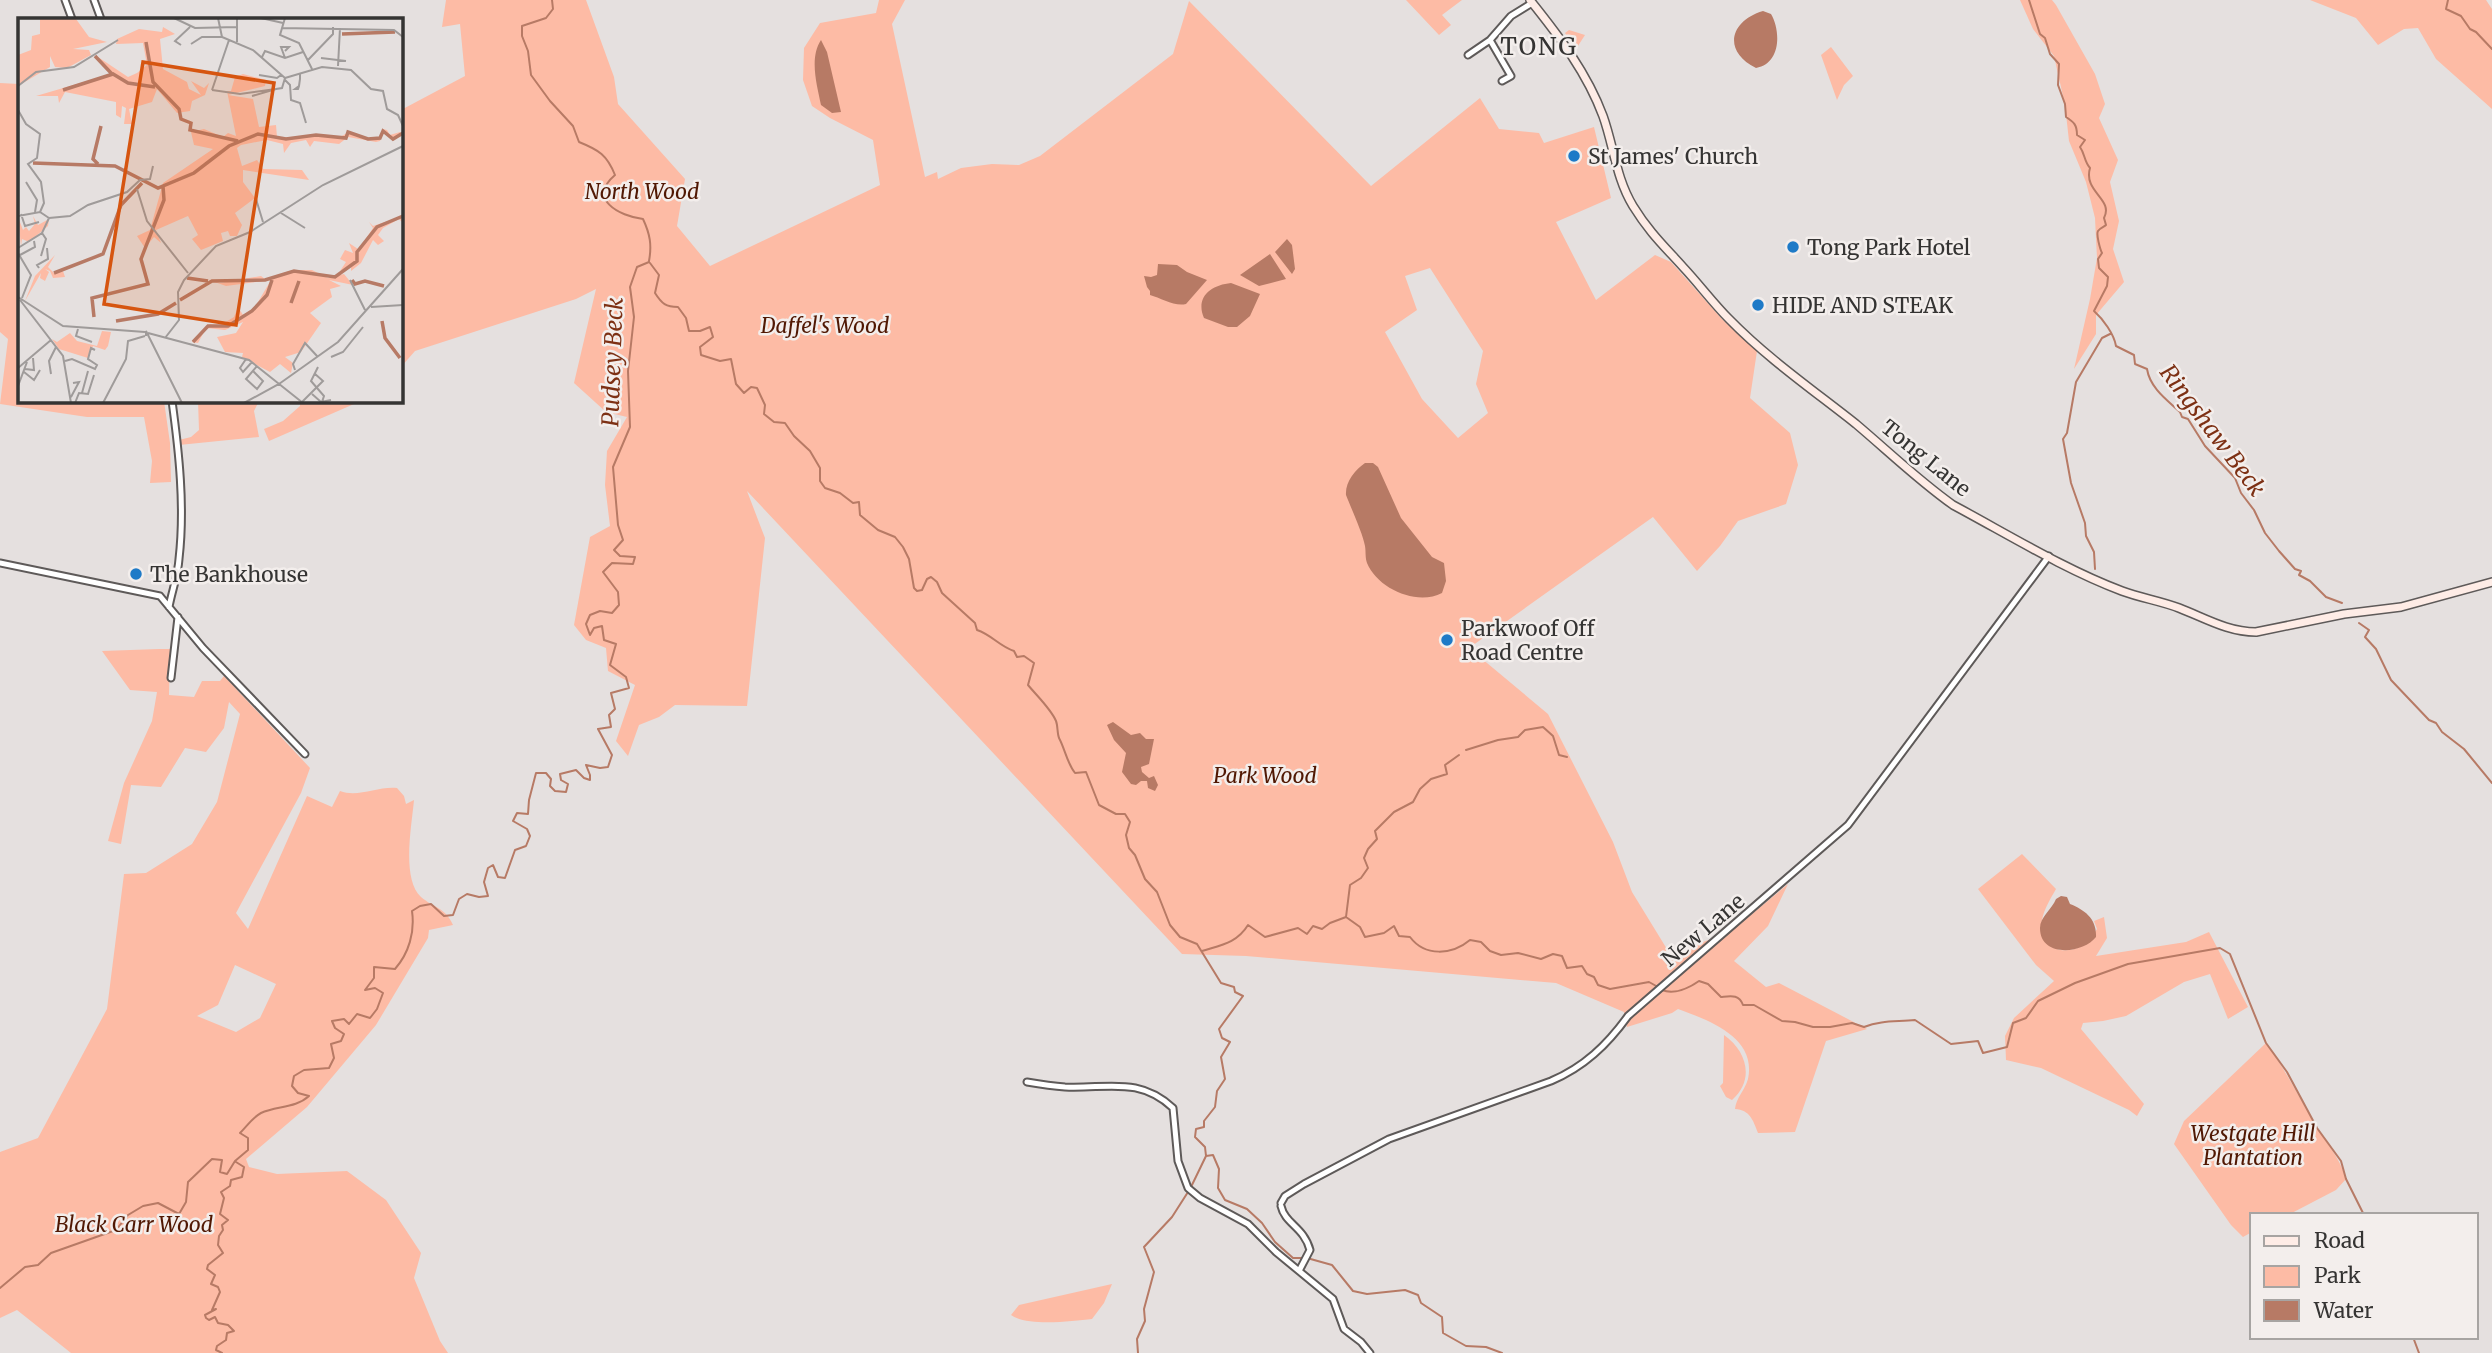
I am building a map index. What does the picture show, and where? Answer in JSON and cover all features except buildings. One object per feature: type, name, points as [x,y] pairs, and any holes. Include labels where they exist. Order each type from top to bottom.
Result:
[{"type":"street","points":[[65,0],[72,18]]},
{"type":"street","points":[[94,0],[101,18]]},
{"type":"street","points":[[1468,55],[1489,40],[1511,16],[1531,1]]},
{"type":"street","name":"Tong Lane","points":[[1531,1],[1567,48],[1584,76],[1602,114],[1621,183],[1660,245],[1728,319],[1953,505],[2122,591],[2242,632],[2256,632],[2344,614],[2401,607],[2492,582]]},
{"type":"street","points":[[1489,40],[1511,76],[1502,81]]},
{"type":"street","points":[[169,607],[179,559],[181,531],[172,402]]},
{"type":"street","name":"New Lane","points":[[1299,1271],[1310,1250],[1306,1236],[1282,1211],[1281,1205],[1285,1196],[1389,1139],[1566,1075],[1605,1046],[1628,1016],[1848,825],[2049,556]]},
{"type":"street","points":[[0,563],[160,596],[203,648],[305,754]]},
{"type":"street","points":[[171,678],[178,617]]},
{"type":"street","points":[[1027,1082],[1063,1087],[1143,1088],[1159,1095],[1172,1108],[1178,1161],[1190,1190],[1248,1224],[1276,1252],[1333,1299],[1343,1329],[1361,1342],[1370,1353]]},
{"type":"green space","points":[[446,0],[586,0],[614,77],[618,104],[685,179],[677,226],[710,266],[880,185],[873,140],[812,106],[803,80],[804,48],[820,23],[876,13],[879,0],[905,0],[892,24],[925,177],[937,172],[938,179],[961,168],[992,164],[1019,165],[1040,156],[1173,54],[1189,1],[1371,186],[1480,98],[1499,129],[1539,133],[1544,143],[1594,127],[1611,198],[1556,222],[1596,300],[1655,255],[1671,262],[1722,319],[1757,351],[1750,398],[1790,433],[1798,465],[1786,504],[1738,521],[1697,571],[1653,517],[1469,648],[1548,714],[1613,842],[1632,892],[1670,954],[1714,938],[1718,942],[1788,884],[1768,926],[1734,961],[1766,987],[1779,983],[1867,1029],[1826,1041],[1795,1132],[1758,1133],[1748,1114],[1735,1109],[1748,1079],[1749,1064],[1745,1052],[1728,1032],[1678,1009],[1627,1027],[1624,1012],[1556,983],[1246,956],[1182,954],[747,491],[765,538],[747,706],[675,705],[659,717],[639,725],[628,756],[616,741],[635,685],[608,671],[606,648],[586,640],[574,625],[590,537],[610,526],[605,485],[607,451],[627,417],[606,412],[574,383],[596,289],[576,299],[415,351],[402,366],[402,109],[465,76],[460,24],[442,27]],"holes":[[[1430,268],[1483,351],[1476,384],[1488,413],[1458,438],[1422,399],[1385,332],[1417,310],[1405,276]]]},
{"type":"green space","points":[[1406,0],[1462,0],[1442,15],[1451,25],[1439,35]]},
{"type":"green space","points":[[2020,0],[2052,0],[2056,5],[2095,74],[2105,104],[2099,118],[2118,160],[2110,182],[2119,221],[2113,249],[2124,282],[2096,315],[2096,334],[2074,369],[2097,258],[2095,218],[2086,182],[2069,141],[2065,105],[2054,56],[2033,29]]},
{"type":"green space","points":[[2310,0],[2486,0],[2492,9],[2492,109],[2436,59],[2418,28],[2404,29],[2378,45],[2356,18]]},
{"type":"green space","points":[[1569,30],[1585,35],[1576,49],[1565,33]]},
{"type":"green space","points":[[1831,47],[1853,76],[1844,85],[1837,100],[1821,55]]},
{"type":"green space","points":[[0,83],[18,84],[18,402],[164,402],[170,443],[171,482],[150,483],[152,461],[144,417],[87,417],[0,404],[8,339],[0,332]]},
{"type":"green space","points":[[198,402],[258,402],[254,411],[259,437],[179,445],[179,440],[191,437],[199,430]]},
{"type":"green space","points":[[300,402],[359,402],[269,441],[264,429],[283,421],[300,406]]},
{"type":"green space","name":"Black Carr Wood","points":[[170,649],[169,695],[194,697],[202,681],[220,681],[224,676],[310,768],[301,793],[236,913],[248,929],[307,796],[332,807],[340,791],[354,793],[397,788],[404,796],[406,804],[414,800],[409,851],[411,878],[421,897],[443,911],[453,925],[429,930],[428,938],[376,1025],[307,1107],[246,1159],[249,1167],[277,1174],[347,1171],[386,1200],[421,1253],[414,1278],[440,1341],[448,1353],[71,1353],[17,1310],[0,1318],[0,1152],[38,1138],[107,1009],[124,874],[146,873],[192,844],[217,802],[240,714],[229,702],[224,728],[206,752],[185,748],[161,787],[131,785],[121,844],[108,841],[124,783],[152,721],[157,692],[130,690],[102,651]],"holes":[[[235,965],[276,984],[260,1018],[236,1032],[197,1016],[218,1005]]]},
{"type":"green space","points":[[2022,854],[2056,889],[2046,908],[2041,929],[2043,937],[2052,947],[2066,950],[2084,945],[2097,929],[2094,921],[2104,917],[2107,938],[2096,956],[2186,942],[2209,932],[2248,1007],[2228,1019],[2210,974],[2184,982],[2126,1016],[2083,1023],[2081,1029],[2144,1104],[2137,1116],[2041,1068],[2006,1060],[2005,1036],[2014,1018],[2054,981],[2036,965],[1978,889]]},
{"type":"green space","points":[[1724,1035],[1738,1049],[1745,1066],[1744,1084],[1732,1100],[1726,1097],[1720,1086],[1723,1083]]},
{"type":"green space","name":"Westgate Hill Plantation","points":[[2266,1043],[2335,1155],[2346,1179],[2336,1190],[2292,1213],[2250,1213],[2250,1233],[2243,1237],[2231,1225],[2174,1144],[2184,1121]]},
{"type":"green space","points":[[1112,1284],[1104,1303],[1092,1319],[1039,1322],[1011,1315],[1019,1305]]},
{"type":"water","points":[[1763,11],[1771,14],[1774,21],[1777,46],[1770,60],[1756,68],[1738,53],[1734,37],[1743,22]]},
{"type":"water","points":[[821,40],[827,52],[841,112],[832,113],[821,105],[815,55]]},
{"type":"water","points":[[1287,239],[1292,245],[1295,269],[1292,274],[1275,252]]},
{"type":"water","points":[[1270,254],[1286,279],[1259,286],[1240,275]]},
{"type":"water","points":[[1158,264],[1177,265],[1207,280],[1186,304],[1168,302],[1150,295],[1144,276],[1157,275]]},
{"type":"water","points":[[1231,283],[1260,294],[1250,316],[1237,327],[1228,327],[1204,318],[1202,311],[1203,298],[1211,289]]},
{"type":"water","points":[[1365,463],[1373,463],[1378,467],[1401,518],[1432,557],[1444,563],[1446,581],[1442,593],[1421,597],[1399,593],[1372,572],[1366,561],[1362,535],[1346,495],[1351,477]]},
{"type":"water","points":[[1113,722],[1131,735],[1140,733],[1146,739],[1154,739],[1149,764],[1141,767],[1142,772],[1149,778],[1154,776],[1158,785],[1155,791],[1148,788],[1147,781],[1131,784],[1122,772],[1126,753],[1114,740],[1107,725]]},
{"type":"water","points":[[2061,896],[2067,897],[2070,904],[2085,912],[2096,931],[2096,937],[2090,943],[2073,950],[2054,949],[2042,938],[2042,920]]},
{"type":"waterway","name":"Pudsey Beck","points":[[552,0],[553,9],[546,18],[522,26],[531,75],[573,126],[579,142],[597,151],[609,163],[615,175],[607,184],[605,199],[616,210],[643,219],[650,240],[649,261]]},
{"type":"waterway","name":"Ringshaw Beck","points":[[2029,0],[2040,34],[2045,38],[2050,54],[2059,64],[2058,85],[2065,104],[2066,117],[2074,124],[2077,135],[2085,140],[2080,147],[2090,168],[2091,183],[2105,206],[2106,225],[2098,233],[2102,253],[2098,259],[2099,268],[2108,277],[2107,286],[2094,311],[2108,327],[2116,346],[2134,355],[2135,364],[2147,369],[2155,388],[2182,417],[2188,419],[2205,446],[2235,478],[2265,533],[2295,569],[2301,571],[2299,575],[2310,581],[2326,597],[2342,603]]},
{"type":"waterway","name":"Ringshaw Beck","points":[[2448,0],[2446,9],[2461,16],[2470,29],[2492,49]]},
{"type":"waterway","name":"Pudsey Beck","points":[[0,1288],[25,1267],[38,1265],[51,1253],[116,1230],[128,1215],[143,1206],[158,1203],[179,1214],[186,1202],[188,1182],[212,1159],[222,1160],[220,1172],[227,1174],[235,1161],[248,1150],[248,1138],[240,1133],[253,1119],[261,1113],[298,1103],[309,1096],[298,1093],[292,1086],[294,1076],[304,1070],[329,1068],[334,1058],[331,1044],[341,1041],[344,1034],[335,1028],[332,1021],[344,1019],[349,1024],[357,1014],[370,1018],[377,1009],[383,993],[375,988],[365,990],[374,978],[374,967],[395,969],[404,956],[412,934],[412,911],[431,904],[444,916],[453,915],[459,899],[467,894],[488,896],[484,882],[488,868],[493,865],[498,877],[505,878],[515,850],[526,846],[530,836],[527,829],[513,821],[517,813],[528,814],[536,773],[546,773],[551,779],[550,786],[555,791],[566,792],[568,784],[561,780],[560,774],[576,770],[590,780],[586,765],[608,767],[612,755],[598,729],[611,727],[609,715],[615,709],[611,693],[629,688],[626,677],[610,665],[616,644],[604,640],[602,626],[594,628],[590,635],[586,624],[590,615],[600,611],[612,613],[619,605],[618,592],[603,572],[612,563],[633,564],[635,557],[620,556],[614,550],[623,540],[618,525],[613,467],[630,427],[628,371],[634,317],[630,287],[637,267],[649,262]]},
{"type":"waterway","points":[[650,263],[659,275],[655,293],[665,304],[678,307],[686,318],[689,331],[710,327],[713,337],[700,347],[701,355],[720,361],[731,359],[736,384],[744,393],[751,387],[757,388],[765,405],[764,414],[774,422],[785,423],[810,451],[820,468],[820,481],[825,488],[840,493],[853,503],[859,502],[860,515],[878,530],[895,537],[909,559],[914,588],[917,591],[922,590],[927,579],[931,577],[937,582],[942,593],[975,623],[977,630],[1014,651],[1017,657],[1024,656],[1034,663],[1028,685],[1054,716],[1059,738],[1075,773],[1086,772],[1099,805],[1116,814],[1125,814],[1130,822],[1126,835],[1129,848],[1135,855],[1145,879],[1157,892],[1170,925],[1180,937],[1197,944],[1221,983],[1234,987],[1235,992],[1243,996],[1219,1029],[1222,1038],[1230,1042],[1221,1057],[1225,1079],[1217,1091],[1215,1107],[1204,1121],[1204,1127],[1196,1129],[1195,1137],[1205,1147],[1206,1156],[1191,1187]]},
{"type":"waterway","points":[[2095,569],[2094,552],[2086,536],[2085,523],[2071,483],[2063,439],[2067,433],[2076,382],[2102,338],[2110,334]]},
{"type":"waterway","points":[[2359,623],[2369,630],[2365,637],[2376,649],[2391,680],[2429,720],[2436,723],[2442,732],[2464,749],[2492,783]]},
{"type":"waterway","points":[[1466,750],[1518,737],[1525,730],[1543,727],[1553,736],[1559,755],[1567,757]]},
{"type":"waterway","points":[[1346,917],[1350,885],[1361,878],[1368,868],[1364,858],[1377,839],[1375,831],[1394,812],[1413,802],[1420,789],[1431,779],[1447,774],[1445,765],[1459,755]]},
{"type":"waterway","points":[[1202,951],[1234,940],[1248,925],[1265,937],[1298,928],[1307,934],[1313,926],[1322,929],[1346,917],[1360,927],[1365,937],[1384,933],[1394,926],[1399,936],[1410,937],[1431,951],[1455,949],[1470,940],[1481,942],[1490,951],[1501,955],[1518,953],[1541,959],[1553,954],[1562,956],[1567,968],[1582,966],[1598,985],[1610,989],[1649,982],[1658,987]]},
{"type":"waterway","points":[[1662,990],[1676,991],[1699,981],[1708,984],[1721,997],[1734,996],[1743,1005],[1754,1005],[1782,1021],[1813,1027],[1852,1023],[1864,1027],[1883,1022],[1915,1020],[1951,1044],[1978,1041],[1983,1053],[2007,1047],[2013,1023],[2026,1018],[2038,1001],[2075,983],[2128,964],[2220,948],[2230,954],[2266,1043],[2287,1072],[2317,1128],[2341,1161],[2346,1179],[2363,1213]]},
{"type":"waterway","points":[[1206,1156],[1213,1155],[1219,1169],[1218,1188],[1225,1200],[1247,1209],[1262,1223],[1275,1242],[1293,1258],[1307,1258],[1332,1265],[1353,1291],[1367,1294],[1405,1290],[1418,1295],[1421,1303],[1442,1317],[1443,1333],[1466,1346],[1486,1347],[1502,1353]]},
{"type":"waterway","points":[[222,1353],[216,1350],[217,1346],[226,1340],[227,1333],[234,1331],[228,1325],[218,1323],[215,1317],[209,1320],[206,1318],[205,1315],[216,1309],[212,1310],[220,1292],[218,1287],[211,1284],[215,1275],[207,1269],[208,1265],[223,1253],[218,1245],[219,1236],[223,1230],[222,1225],[228,1220],[220,1214],[224,1198],[221,1192],[230,1186],[231,1180],[242,1177],[244,1167],[236,1162]]},
{"type":"waterway","points":[[1138,1353],[1137,1339],[1145,1321],[1144,1309],[1154,1272],[1144,1247],[1172,1217],[1188,1192]]},
{"type":"waterway","points":[[2414,1339],[2419,1353]]},
{"type":"place","name":"St James' Church","points":[[1574,156]]},
{"type":"place","name":"Tong Park Hotel","points":[[1793,247]]},
{"type":"place","name":"HIDE AND STEAK","points":[[1758,305]]},
{"type":"place","name":"The Bankhouse","points":[[136,574]]},
{"type":"place","name":"Parkwoof Off Road Centre","points":[[1447,640]]},
{"type":"district","name":"TONG","points":[[1539,46]]},
{"type":"park label","name":"North Wood","points":[[642,191]]},
{"type":"park label","name":"Daffel's Wood","points":[[825,325]]},
{"type":"park label","name":"Park Wood","points":[[1265,775]]}]
